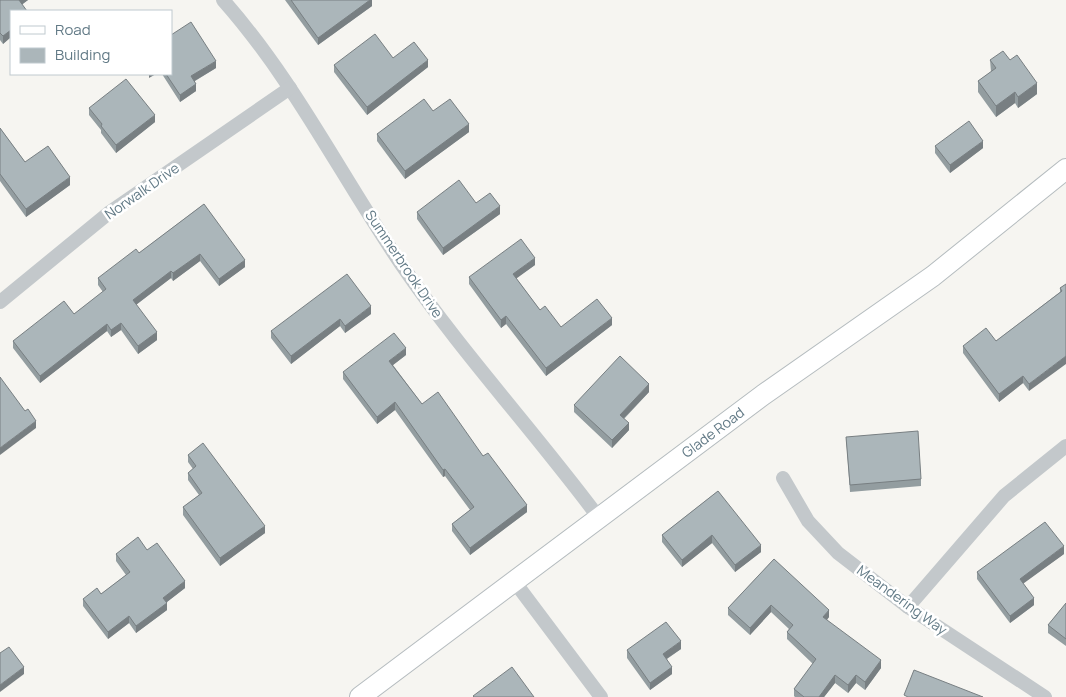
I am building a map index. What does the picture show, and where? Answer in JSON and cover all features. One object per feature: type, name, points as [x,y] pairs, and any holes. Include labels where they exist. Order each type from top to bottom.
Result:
[{"type":"main road","name":"Glade Road","points":[[360,697],[763,395],[933,276],[1066,169]]},
{"type":"street","name":"Summerbrook Drive","points":[[223,0],[244,24],[290,88],[400,263],[451,333],[599,518]]},
{"type":"street","name":"Norwalk Drive","points":[[0,302],[110,212],[290,88]]},
{"type":"street","points":[[908,607],[1004,496],[1066,446]]},
{"type":"street","name":"Meandering Way","points":[[783,478],[808,521],[838,553],[908,607],[1045,697]]},
{"type":"street","points":[[514,581],[600,697]]},
{"type":"building","points":[[0,0],[19,0],[26,10],[10,10],[10,31],[3,36],[0,33]]},
{"type":"building","points":[[291,0],[370,0],[318,38]]},
{"type":"building","points":[[191,22],[216,61],[191,76],[196,84],[180,95],[167,75],[172,75],[172,34]]},
{"type":"building","points":[[375,34],[393,58],[414,42],[428,60],[367,107],[334,65]]},
{"type":"building","points":[[1003,51],[1010,60],[1017,55],[1037,83],[1018,97],[1015,92],[996,106],[978,81],[996,68],[990,60]]},
{"type":"building","points":[[126,79],[155,115],[116,145],[89,108]]},
{"type":"building","points":[[424,99],[433,111],[450,99],[469,124],[405,171],[377,134]]},
{"type":"building","points":[[969,121],[983,141],[950,165],[935,146]]},
{"type":"building","points":[[0,128],[25,162],[48,146],[70,177],[26,209],[0,174]]},
{"type":"building","points":[[459,180],[476,203],[490,193],[500,206],[443,248],[417,212]]},
{"type":"building","points":[[204,204],[245,260],[219,279],[200,254],[173,273],[171,271],[133,300],[157,332],[138,346],[121,323],[111,330],[107,324],[40,376],[13,341],[64,301],[74,314],[106,289],[98,278],[136,249],[139,253]]},
{"type":"building","points":[[521,239],[535,258],[513,274],[540,310],[545,306],[561,327],[597,299],[612,318],[546,368],[506,316],[501,320],[469,277]]},
{"type":"building","points":[[347,274],[371,306],[345,326],[340,319],[291,356],[271,331]]},
{"type":"building","points":[[1066,284],[1066,356],[1029,384],[1023,376],[999,394],[963,346],[986,328],[996,341],[1062,291],[1060,288]]},
{"type":"building","points":[[394,333],[406,348],[389,361],[422,404],[438,392],[483,456],[488,453],[527,505],[470,548],[452,524],[474,507],[445,469],[443,470],[395,402],[377,417],[343,372]]},
{"type":"building","points":[[620,356],[649,384],[620,415],[629,423],[612,440],[574,405]]},
{"type":"building","points":[[0,377],[25,411],[28,409],[36,421],[0,448]]},
{"type":"building","points":[[918,431],[921,479],[850,485],[846,437]]},
{"type":"building","points":[[203,443],[265,526],[220,558],[183,507],[202,493],[188,473],[196,466],[188,455]]},
{"type":"building","points":[[718,491],[761,545],[735,565],[712,535],[682,560],[662,535]]},
{"type":"building","points":[[1045,522],[1064,546],[1020,579],[1034,598],[1010,616],[977,572]]},
{"type":"building","points":[[138,537],[147,550],[157,543],[185,581],[163,598],[167,603],[136,626],[129,616],[108,632],[83,599],[97,588],[101,594],[130,572],[116,554]]},
{"type":"building","points":[[774,559],[829,610],[823,617],[881,660],[865,682],[856,675],[848,685],[835,675],[819,697],[804,697],[794,689],[816,659],[787,632],[793,625],[771,605],[750,628],[728,608]]},
{"type":"building","points":[[1066,603],[1066,639],[1048,625]]},
{"type":"building","points":[[666,622],[681,641],[663,654],[672,667],[650,683],[627,650]]},
{"type":"building","points":[[9,647],[24,667],[0,685],[0,653]]},
{"type":"building","points":[[512,667],[534,697],[473,696]]},
{"type":"building","points":[[914,670],[983,697],[908,697],[904,695]]}]
